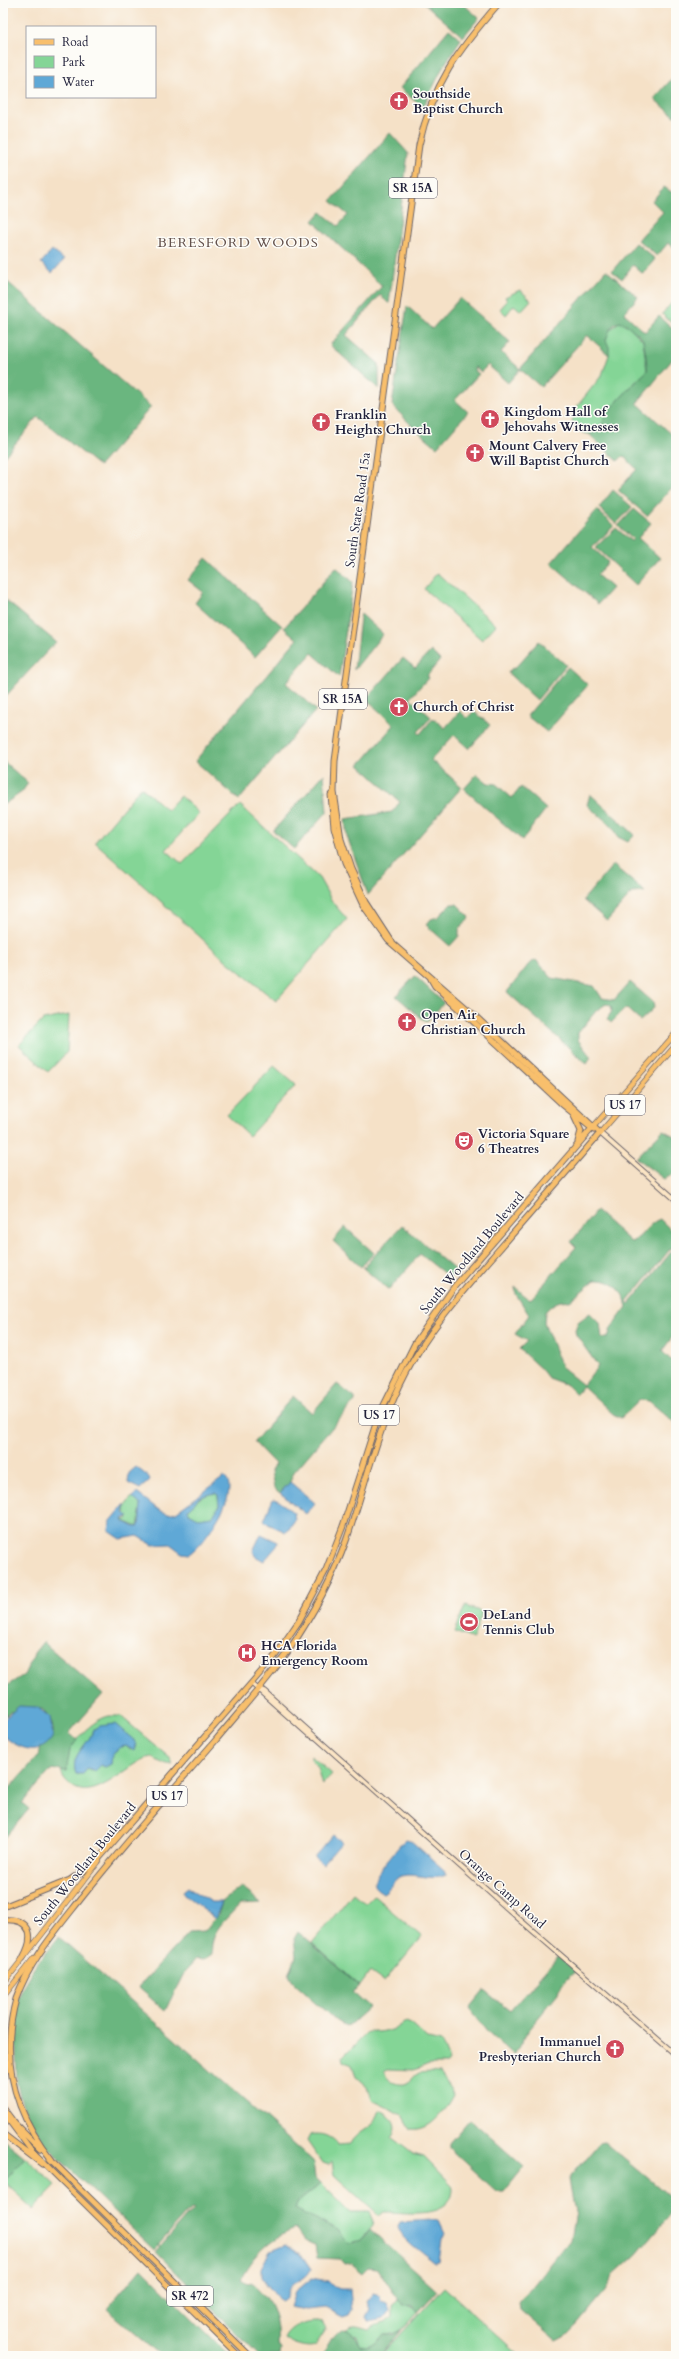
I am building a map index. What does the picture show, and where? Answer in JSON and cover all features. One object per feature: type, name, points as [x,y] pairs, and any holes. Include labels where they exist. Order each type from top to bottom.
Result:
[{"type":"highway","name":"South State Road 15a","points":[[431,978],[388,940],[363,905],[344,864],[334,828],[332,802],[334,792],[335,761],[417,155],[427,113],[439,84],[457,54],[499,3]]},
{"type":"highway","name":"South State Road 15a","points":[[334,792],[340,835],[351,869],[364,897],[392,942]]},
{"type":"highway","points":[[332,802],[334,804],[340,835]]},
{"type":"highway","points":[[344,864],[360,896],[364,897]]},
{"type":"highway","name":"SR 15A","points":[[431,978],[435,986],[507,1052],[553,1089],[600,1133]]},
{"type":"highway","name":"SR 15A","points":[[431,978],[531,1072],[562,1104],[593,1127]]},
{"type":"highway","points":[[562,1104],[580,1126],[580,1139],[576,1147]]},
{"type":"highway","name":"South Woodland Boulevard","points":[[108,1850],[252,1684],[289,1637],[326,1570],[343,1526],[374,1427],[401,1368],[432,1317],[454,1288],[593,1127]]},
{"type":"highway","name":"South Woodland Boulevard","points":[[45,1944],[115,1856],[259,1689],[290,1649],[328,1584],[347,1537],[377,1442],[395,1395],[432,1330],[600,1133]]},
{"type":"highway","points":[[518,1228],[516,1221],[520,1212]]},
{"type":"highway","points":[[510,1237],[512,1230],[511,1222]]},
{"type":"highway","points":[[432,1317],[432,1330]]},
{"type":"highway","points":[[401,1368],[399,1379],[401,1384]]},
{"type":"highway","points":[[395,1380],[395,1395]]},
{"type":"highway","points":[[326,1570],[328,1584]]},
{"type":"highway","points":[[313,1611],[319,1595],[319,1584]]},
{"type":"highway","points":[[193,1766],[191,1759],[195,1750]]},
{"type":"highway","points":[[3,1907],[70,1880],[88,1869],[108,1850]]},
{"type":"highway","points":[[3,1920],[17,1920],[28,1929],[31,1940],[23,1958]]},
{"type":"highway","points":[[45,1944],[17,1995],[12,2014],[8,2054],[12,2087],[23,2119],[52,2160]]},
{"type":"highway","points":[[3,2108],[22,2131],[52,2160]]},
{"type":"highway","points":[[3,2112],[32,2150],[62,2181]]},
{"type":"highway","points":[[3,2134],[62,2181]]},
{"type":"highway","name":"SR 472","points":[[52,2160],[250,2356]]},
{"type":"highway","name":"SR 472","points":[[62,2181],[239,2356]]},
{"type":"main road","name":"South Woodland Boulevard","points":[[593,1127],[676,1032]]},
{"type":"main road","name":"South Woodland Boulevard","points":[[600,1133],[676,1045]]},
{"type":"main road","points":[[600,1133],[676,1200]]},
{"type":"main road","name":"Orange Camp Road","points":[[252,1684],[264,1691],[676,2056]]},
{"type":"main road","name":"South Woodland Boulevard","points":[[3,1984],[108,1850]]},
{"type":"main road","name":"South Woodland Boulevard","points":[[3,1998],[45,1944]]},
{"type":"green space","points":[[424,3],[462,3],[479,18],[463,37]]},
{"type":"green space","points":[[449,29],[461,39],[443,67],[423,108],[400,88]]},
{"type":"green space","points":[[676,74],[676,117],[654,99]]},
{"type":"green space","points":[[390,133],[408,153],[389,304],[380,295],[346,335],[379,364],[379,389],[330,345],[382,286],[313,221],[321,212],[338,226],[348,215],[331,201]]},
{"type":"green space","points":[[664,187],[676,195],[676,249],[668,243],[657,256],[638,240],[663,212],[652,201]]},
{"type":"green space","points":[[636,243],[655,259],[643,274],[633,265],[622,279],[612,271]]},
{"type":"green space","points":[[606,270],[638,297],[624,313],[645,332],[659,316],[676,331],[676,355],[637,403],[676,438],[676,483],[647,516],[618,490],[637,469],[623,456],[618,461],[589,434],[597,431],[618,401],[647,371],[644,345],[641,337],[627,325],[618,322],[612,326],[606,340],[609,347],[609,355],[587,335],[541,387],[520,369]]},
{"type":"green space","points":[[3,278],[151,407],[99,466],[38,417],[3,458]]},
{"type":"green space","points":[[520,290],[531,300],[521,311],[514,305],[506,315],[500,309],[507,301],[505,297]]},
{"type":"green space","points":[[460,298],[510,342],[501,352],[520,369],[508,383],[488,365],[481,372],[475,367],[474,370],[479,374],[455,400],[468,412],[437,447],[412,426],[392,405],[407,306],[432,329]]},
{"type":"green space","points":[[676,298],[676,327],[662,314]]},
{"type":"green space","points":[[619,322],[629,326],[643,341],[647,371],[618,401],[598,430],[592,434],[588,434],[579,430],[572,422],[575,409],[602,375],[609,355],[606,340],[609,331]]},
{"type":"green space","points":[[613,490],[632,507],[616,524],[599,508]]},
{"type":"green space","points":[[634,509],[651,523],[638,538],[660,558],[636,585],[596,547],[616,528],[631,541],[633,539],[618,526]]},
{"type":"green space","points":[[597,510],[614,526],[592,547],[608,562],[597,575],[612,588],[598,604],[551,563]]},
{"type":"green space","points":[[206,558],[282,626],[255,657],[195,603],[203,592],[188,580]]},
{"type":"green space","points":[[336,567],[353,582],[339,677],[312,653],[286,683],[316,710],[239,800],[195,761],[297,639],[284,628]]},
{"type":"green space","points":[[437,573],[496,625],[482,640],[424,589]]},
{"type":"green space","points":[[3,598],[56,642],[3,699]]},
{"type":"green space","points":[[361,614],[383,634],[354,670],[360,618]]},
{"type":"green space","points":[[539,641],[566,665],[537,700],[508,673],[512,668],[514,669]]},
{"type":"green space","points":[[431,651],[440,660],[427,676],[429,677],[410,698],[431,717],[418,732],[420,734],[433,718],[445,728],[460,711],[467,718],[474,711],[490,725],[469,749],[454,735],[431,760],[462,787],[368,895],[347,836],[345,819],[392,812],[400,802],[359,765],[394,725],[366,699],[403,658],[415,668]]},
{"type":"green space","points":[[568,667],[588,685],[547,732],[527,716]]},
{"type":"green space","points":[[3,761],[28,783],[22,792],[3,805]]},
{"type":"green space","points":[[324,774],[327,812],[294,849],[273,831]]},
{"type":"green space","points":[[477,774],[488,783],[496,784],[512,798],[521,787],[546,809],[522,840],[464,789]]},
{"type":"green space","points":[[141,787],[167,810],[180,796],[199,813],[166,850],[182,864],[240,805],[319,878],[333,903],[347,919],[276,1001],[229,963],[95,842]]},
{"type":"green space","points":[[590,794],[635,835],[628,842],[618,837],[613,828],[587,805]]},
{"type":"green space","points":[[613,865],[645,892],[632,893],[607,921],[583,900]]},
{"type":"green space","points":[[451,904],[457,904],[470,917],[459,929],[459,936],[450,946],[426,925],[431,919],[438,917]]},
{"type":"green space","points":[[536,960],[552,978],[594,986],[602,998],[614,1000],[630,982],[653,1002],[654,1008],[640,1021],[626,1008],[611,1023],[607,1019],[612,1011],[611,1006],[606,1004],[596,1011],[578,1033],[578,1040],[590,1056],[587,1064],[507,992],[529,964]]},
{"type":"green space","points":[[415,976],[444,1003],[426,1022],[396,996]]},
{"type":"green space","points":[[69,1015],[67,1052],[48,1072],[19,1045],[43,1020]]},
{"type":"green space","points":[[274,1066],[296,1085],[249,1136],[227,1115]]},
{"type":"green space","points":[[663,1130],[676,1137],[676,1173],[664,1179],[636,1158]]},
{"type":"green space","points":[[596,1211],[631,1242],[660,1219],[676,1235],[676,1242],[627,1302],[629,1304],[676,1246],[676,1332],[662,1351],[676,1365],[676,1424],[649,1401],[640,1400],[621,1418],[613,1414],[583,1386],[576,1394],[567,1385],[548,1378],[541,1369],[519,1349],[527,1341],[515,1334],[529,1315],[516,1294],[515,1287],[530,1300],[576,1247],[571,1242]],"holes":[[[595,1280],[607,1281],[620,1291],[627,1307],[611,1328],[608,1338],[602,1338],[600,1323],[590,1313],[578,1322],[575,1330],[576,1335],[598,1366],[583,1385],[562,1368],[544,1322],[545,1312],[556,1303],[570,1301]]]},
{"type":"green space","points":[[402,1225],[456,1271],[450,1278],[420,1254],[389,1290],[363,1268]]},
{"type":"green space","points":[[345,1227],[374,1253],[361,1267],[333,1241]]},
{"type":"green space","points":[[337,1384],[355,1398],[355,1401],[294,1472],[290,1482],[280,1493],[274,1488],[271,1471],[275,1464],[254,1442],[293,1396],[312,1413]]},
{"type":"green space","points":[[215,1493],[218,1495],[219,1507],[213,1516],[198,1518],[189,1513],[188,1509],[199,1499]]},
{"type":"green space","points":[[132,1497],[141,1505],[138,1527],[122,1520],[128,1519],[126,1507]]},
{"type":"green space","name":"DeLand Tennis Club","points":[[465,1606],[482,1612],[473,1639],[455,1632]]},
{"type":"green space","points":[[43,1642],[103,1694],[69,1733],[77,1740],[70,1750],[66,1772],[52,1769],[22,1803],[29,1809],[3,1840],[3,1796],[39,1755],[41,1747],[53,1736],[53,1728],[51,1721],[42,1709],[10,1712],[6,1716],[4,1714],[3,1688],[24,1675],[34,1653]]},
{"type":"green space","points":[[109,1716],[121,1716],[171,1759],[173,1765],[162,1763],[151,1757],[139,1762],[100,1787],[90,1790],[81,1790],[72,1786],[65,1779],[61,1771],[65,1772],[65,1764],[68,1755],[78,1738],[94,1723]],"holes":[[[115,1724],[135,1743],[136,1747],[130,1750],[126,1746],[121,1747],[112,1755],[111,1764],[105,1767],[101,1765],[92,1770],[88,1768],[81,1775],[76,1774],[75,1761],[91,1736],[93,1730],[99,1727]]]},
{"type":"green space","points":[[311,1756],[332,1774],[322,1785],[317,1767],[311,1759]]},
{"type":"green space","points":[[241,1887],[261,1903],[240,1904],[224,1921],[213,1939],[212,1954],[203,1960],[196,1959],[185,1971],[165,2011],[138,1987],[189,1932],[203,1931],[206,1929],[218,1915],[222,1902]]},
{"type":"green space","points":[[353,1893],[366,1904],[374,1896],[422,1937],[384,1982],[370,1972],[360,1986],[312,1943]]},
{"type":"green space","points":[[298,1932],[360,1986],[352,1992],[369,2007],[347,2027],[336,2021],[293,1982],[289,1975],[296,1956],[294,1939]]},
{"type":"green space","points":[[59,1937],[313,2161],[315,2178],[321,2184],[298,2202],[295,2209],[337,2230],[348,2243],[358,2241],[370,2229],[437,2291],[418,2312],[413,2305],[404,2304],[401,2302],[377,2268],[369,2267],[363,2273],[351,2263],[344,2264],[340,2259],[317,2258],[315,2245],[303,2239],[296,2229],[287,2232],[263,2249],[250,2264],[241,2280],[247,2284],[253,2283],[260,2290],[270,2304],[276,2320],[277,2346],[281,2349],[280,2356],[259,2356],[156,2252],[193,2209],[191,2208],[154,2250],[47,2147],[29,2119],[22,2104],[17,2084],[15,2017],[20,1994],[30,1974]]},
{"type":"green space","points":[[559,1955],[577,1970],[563,1983],[559,1993],[528,2030],[514,2055],[488,2032],[469,2008],[484,1990],[510,2011]]},
{"type":"green space","points":[[406,2022],[411,2024],[428,2039],[441,2042],[449,2061],[447,2064],[429,2064],[414,2070],[388,2069],[384,2071],[385,2074],[392,2082],[403,2084],[409,2082],[419,2073],[439,2073],[453,2095],[446,2107],[431,2124],[418,2129],[411,2129],[403,2115],[372,2100],[368,2087],[356,2076],[352,2065],[344,2061],[343,2056],[367,2032],[387,2030]]},
{"type":"green space","points":[[380,2111],[388,2115],[395,2125],[394,2133],[391,2137],[413,2154],[424,2157],[453,2187],[451,2198],[446,2205],[437,2210],[427,2212],[384,2212],[379,2216],[334,2175],[332,2162],[328,2165],[322,2163],[307,2141],[310,2135],[321,2134],[335,2141],[337,2144],[351,2143],[358,2134],[375,2121]]},
{"type":"green space","points":[[470,2119],[524,2167],[504,2192],[496,2192],[449,2148],[449,2143]]},
{"type":"green space","points":[[3,2139],[25,2157],[3,2183]]},
{"type":"green space","points":[[605,2142],[674,2200],[676,2208],[636,2255],[614,2275],[603,2294],[577,2325],[563,2339],[557,2342],[520,2310],[519,2303],[570,2240],[575,2212],[569,2179],[599,2143]]},
{"type":"green space","points":[[25,2157],[56,2185],[33,2209],[4,2182]]},
{"type":"green space","points":[[321,2184],[351,2212],[370,2212],[374,2221],[373,2225],[361,2239],[348,2243],[338,2234],[295,2209],[298,2202]]},
{"type":"green space","points":[[142,2268],[230,2356],[158,2356],[159,2354],[107,2309]]},
{"type":"green space","points":[[444,2287],[520,2356],[381,2356]]},
{"type":"green space","points":[[398,2299],[418,2309],[418,2312],[411,2321],[400,2331],[390,2335],[384,2335],[373,2345],[364,2347],[360,2346],[357,2336],[345,2330],[352,2326],[370,2329],[384,2323],[392,2318],[392,2306]]},
{"type":"green space","points":[[307,2322],[323,2322],[327,2328],[315,2346],[308,2347],[299,2345],[284,2338],[293,2327]]},
{"type":"green space","points":[[344,2329],[350,2331],[356,2337],[360,2346],[364,2347],[373,2345],[384,2335],[393,2335],[402,2330],[380,2356],[321,2356],[331,2339]]},
{"type":"water","points":[[52,250],[64,260],[52,273],[41,263]]},
{"type":"water","points":[[136,1467],[149,1477],[150,1480],[140,1489],[128,1483],[129,1473]]},
{"type":"water","points":[[224,1477],[229,1484],[229,1493],[219,1517],[203,1540],[189,1554],[182,1553],[170,1544],[153,1545],[138,1536],[121,1539],[109,1531],[110,1522],[125,1504],[124,1513],[129,1517],[124,1518],[123,1521],[135,1527],[139,1526],[141,1505],[132,1497],[137,1493],[159,1510],[168,1514],[176,1512]],"holes":[[[215,1493],[218,1495],[219,1506],[213,1516],[198,1518],[189,1513],[188,1509],[200,1497]]]},
{"type":"water","points":[[290,1482],[315,1503],[306,1514],[280,1493]]},
{"type":"water","points":[[273,1499],[278,1500],[294,1513],[295,1520],[286,1532],[268,1524],[264,1520]]},
{"type":"water","points":[[261,1534],[278,1542],[277,1546],[264,1561],[255,1556],[253,1551]]},
{"type":"water","points":[[19,1706],[37,1707],[50,1717],[53,1736],[43,1747],[29,1749],[22,1747],[15,1744],[3,1735],[3,1720]]},
{"type":"water","points":[[115,1724],[136,1742],[134,1751],[126,1746],[121,1747],[112,1755],[111,1764],[105,1767],[101,1765],[95,1771],[88,1768],[83,1774],[76,1774],[75,1761],[91,1736],[93,1730],[100,1726]]},
{"type":"water","points":[[333,1835],[342,1842],[323,1864],[314,1857]]},
{"type":"water","points":[[406,1839],[410,1840],[443,1869],[446,1875],[435,1878],[412,1875],[401,1876],[398,1877],[383,1893],[374,1885],[374,1881],[387,1861]]},
{"type":"water","points":[[188,1888],[212,1902],[222,1902],[215,1919],[184,1894],[183,1892]]},
{"type":"water","points":[[439,2221],[445,2234],[442,2238],[439,2262],[435,2263],[408,2241],[398,2226],[400,2222]]},
{"type":"water","points":[[285,2245],[301,2254],[311,2269],[305,2277],[290,2288],[285,2299],[280,2301],[261,2277],[261,2268],[270,2251]]},
{"type":"water","points":[[312,2278],[329,2281],[335,2287],[340,2289],[350,2289],[352,2310],[349,2315],[343,2317],[325,2308],[306,2310],[290,2307],[295,2292]]},
{"type":"water","points":[[373,2293],[380,2295],[381,2301],[386,2303],[389,2311],[383,2319],[369,2322],[366,2317],[370,2309],[367,2302]]},
{"type":"place","name":"Southside Baptist Church","points":[[399,101]]},
{"type":"place","name":"Kingdom Hall of Jehovahs Witnesses","points":[[490,419]]},
{"type":"place","name":"Franklin Heights Church","points":[[321,422]]},
{"type":"place","name":"Mount Calvery Free Will Baptist Church","points":[[475,453]]},
{"type":"place","name":"Church of Christ","points":[[399,707]]},
{"type":"place","name":"Open Air Christian Church","points":[[407,1022]]},
{"type":"place","name":"Victoria Square 6 Theatres","points":[[464,1141]]},
{"type":"place","name":"DeLand Tennis Club","points":[[469,1622]]},
{"type":"place","name":"HCA Florida Emergency Room","points":[[247,1653]]},
{"type":"place","name":"Immanuel Presbyterian Church","points":[[615,2049]]},
{"type":"district","name":"BERESFORD WOODS","points":[[238,242]]}]
